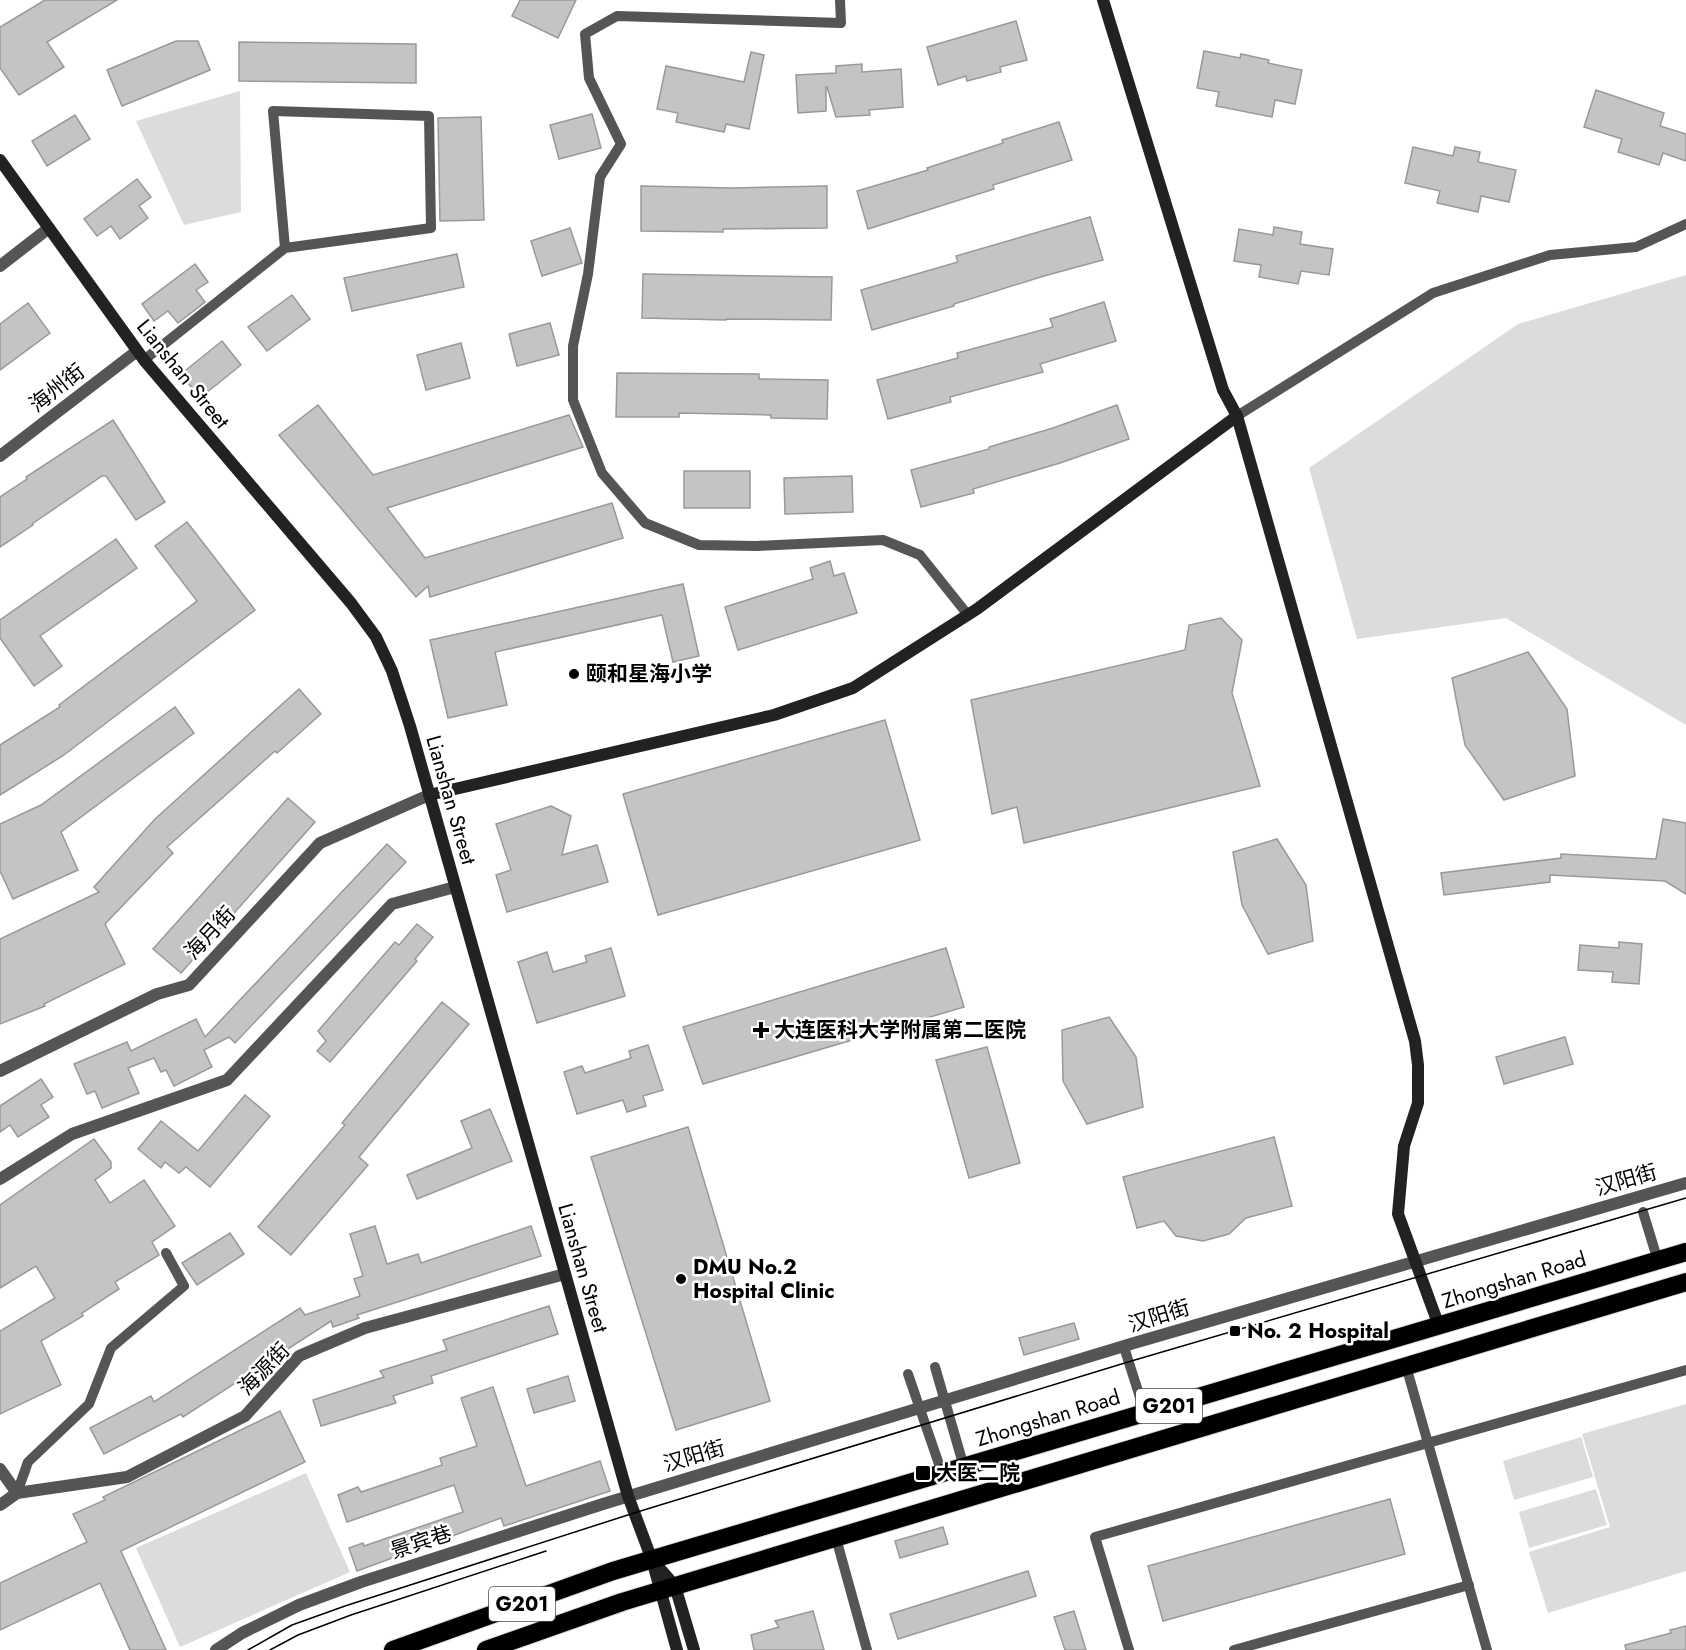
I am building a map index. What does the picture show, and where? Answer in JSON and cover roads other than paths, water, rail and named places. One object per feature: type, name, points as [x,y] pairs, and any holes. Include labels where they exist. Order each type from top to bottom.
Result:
[{"type":"highway","name":"Zhongshan Road","points":[[393,1650],[613,1571],[1686,1252]]},
{"type":"highway","name":"G201","points":[[486,1650],[668,1589],[1686,1282]]},
{"type":"street","points":[[1103,0],[1223,390],[1237,416],[1415,1041],[1418,1065],[1418,1103],[1404,1146],[1398,1214],[1439,1326]]},
{"type":"street","name":"Lianshan Street","points":[[0,160],[140,356],[351,603],[376,637],[392,670],[628,1496],[652,1560],[668,1589],[694,1650]]},
{"type":"street","points":[[0,266],[49,228]]},
{"type":"street","name":"海州街","points":[[0,456],[140,356]]},
{"type":"street","points":[[429,795],[774,715],[853,688],[968,615],[1237,416]]},
{"type":"street","name":"海月街","points":[[0,1071],[157,994],[189,985],[320,843],[429,795]]},
{"type":"street","points":[[0,1179],[72,1134],[227,1080],[392,904],[455,887]]},
{"type":"street","name":"汉阳街","points":[[646,1490],[1124,1347],[1686,1184]]},
{"type":"street","name":"海源街","points":[[0,1505],[17,1493],[128,1477],[245,1416],[299,1356],[365,1328],[565,1274]]},
{"type":"street","points":[[0,1469],[17,1493]]},
{"type":"street","name":"景宾巷","points":[[216,1650],[242,1633],[290,1610],[362,1582],[646,1490]]},
{"type":"street","name":"Lianshan Street","points":[[668,1589],[677,1650]]},
{"type":"lane","points":[[840,0],[841,22],[617,16],[585,34],[589,78],[621,144],[600,177],[588,274],[573,346],[573,400],[602,473],[645,523],[699,545],[756,546],[884,540],[920,555],[968,615]]},
{"type":"lane","points":[[140,356],[285,248],[430,228],[429,116],[273,111],[285,248]]},
{"type":"lane","points":[[1237,416],[1433,293],[1551,255],[1636,247],[1686,225]]},
{"type":"lane","points":[[1643,1212],[1658,1261]]},
{"type":"lane","points":[[17,1493],[28,1462],[88,1404],[111,1348],[184,1286],[166,1253]]},
{"type":"lane","points":[[1124,1347],[1145,1413]]},
{"type":"lane","points":[[1406,1366],[1487,1650]]},
{"type":"lane","points":[[935,1367],[963,1467]]},
{"type":"lane","points":[[1129,1650],[1095,1537],[1686,1370]]},
{"type":"lane","points":[[908,1374],[942,1473]]},
{"type":"lane","points":[[836,1538],[867,1650]]},
{"type":"lane","points":[[1234,1650],[1468,1585]]},
{"type":"tram line","points":[[248,1650],[292,1625],[345,1606],[634,1513],[1128,1362],[1686,1198]]},
{"type":"tram line","points":[[270,1650],[298,1635],[351,1615],[546,1551]]},
{"type":"place","name":"颐和星海小学","points":[[574,674]]},
{"type":"place","name":"大连医科大学附属第二医院","points":[[761,1030]]},
{"type":"place","name":"DMU No.2 Hospital Clinic","points":[[681,1279]]},
{"type":"place","name":"No. 2 Hospital","points":[[1235,1331]]},
{"type":"place","name":"大医二院","points":[[923,1473]]}]
